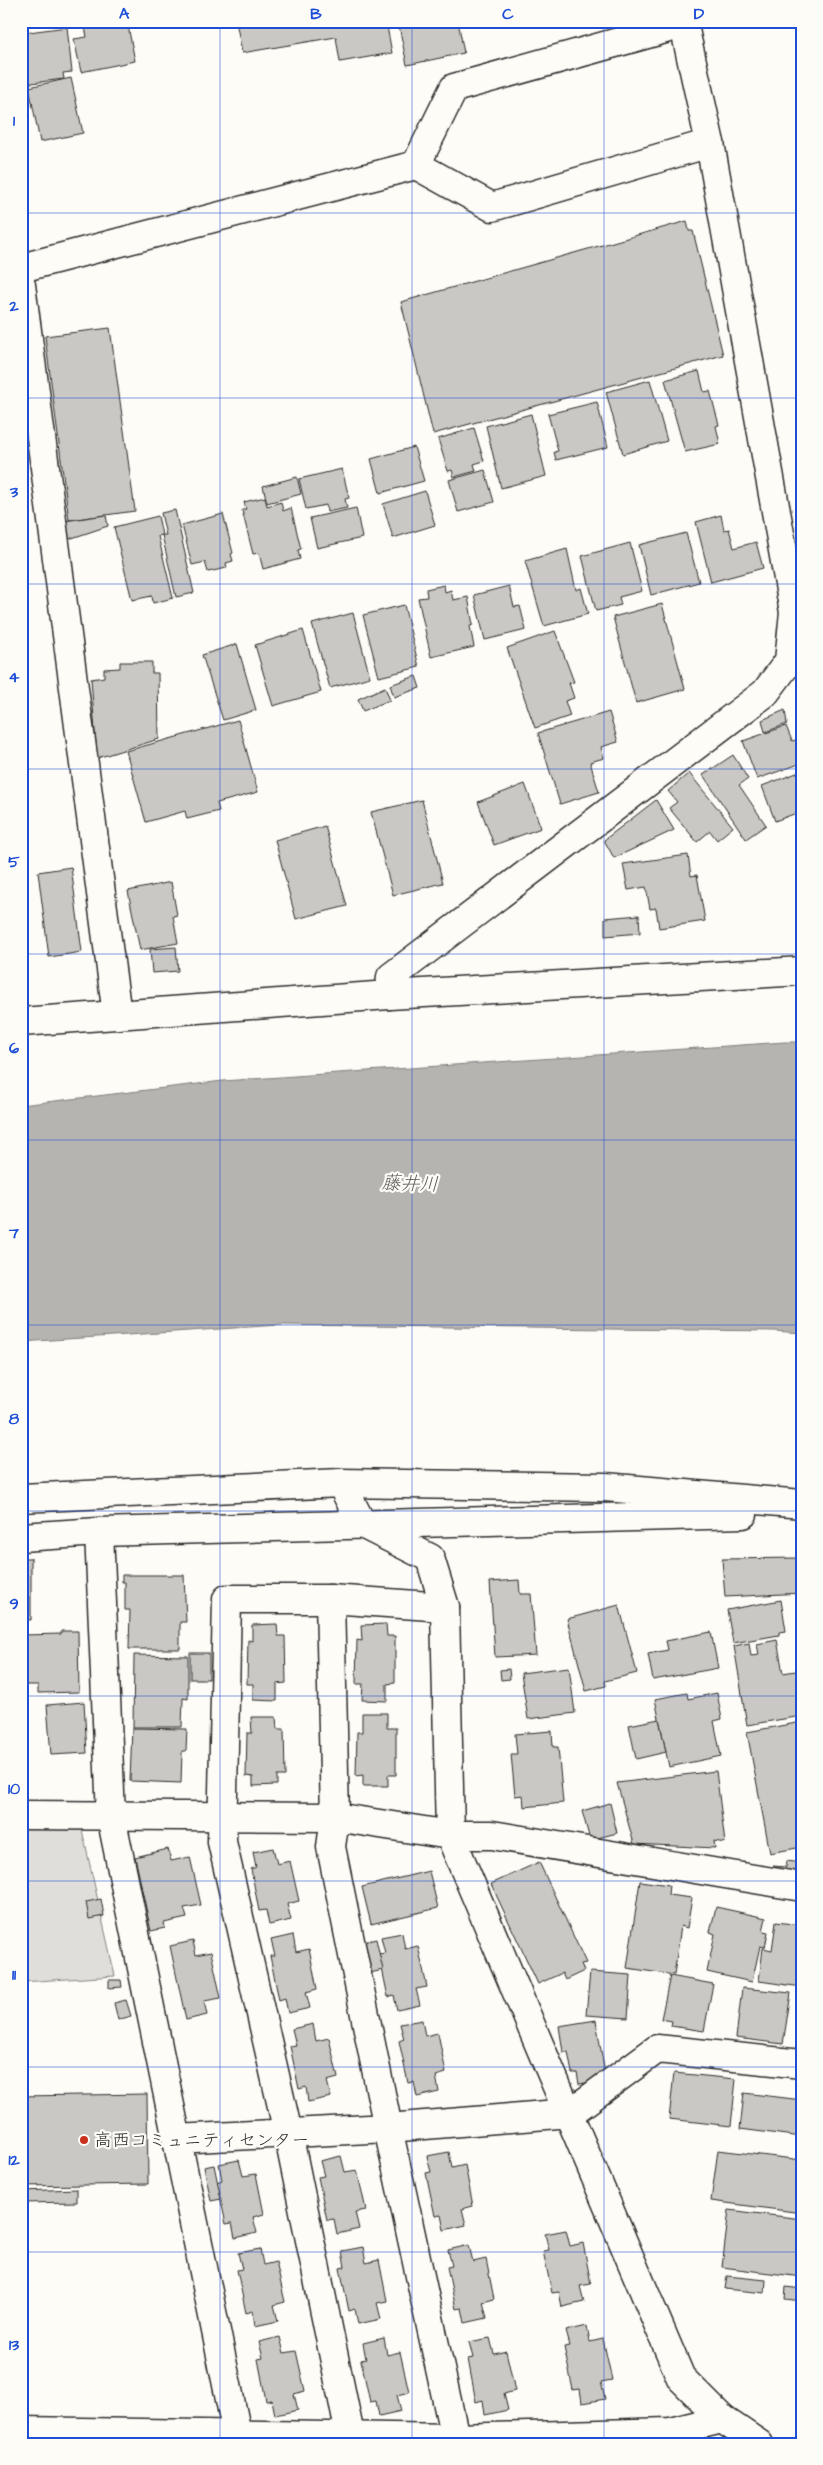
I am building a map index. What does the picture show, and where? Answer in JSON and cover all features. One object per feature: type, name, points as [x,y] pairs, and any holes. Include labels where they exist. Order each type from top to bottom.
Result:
[{"type":"street","points":[[390,995],[391,977],[764,693],[789,661],[794,612],[710,143],[683,22],[454,88],[416,165]]},
{"type":"street","points":[[21,268],[416,165],[492,207],[710,143]]},
{"type":"street","points":[[21,285],[117,1015]]},
{"type":"street","points":[[21,1022],[390,995],[802,971]]},
{"type":"street","points":[[341,1484],[362,1524],[430,1558],[445,1608],[450,1835],[682,2378],[722,2419],[760,2444]]},
{"type":"street","points":[[21,1498],[341,1484],[605,1487],[802,1504]]},
{"type":"street","points":[[21,1538],[99,1532],[802,1512]]},
{"type":"street","points":[[99,1532],[111,1816],[237,2434]]},
{"type":"street","points":[[350,2435],[288,2133],[222,1842],[227,1599],[330,1599],[445,1608]]},
{"type":"street","points":[[330,1599],[335,1817],[332,1847],[388,2128],[455,2438]]},
{"type":"street","points":[[21,1815],[335,1817],[450,1835],[492,1835],[802,1887]]},
{"type":"street","points":[[176,2139],[388,2128],[570,2113],[657,2048],[802,2064]]},
{"type":"street","points":[[28,2435],[237,2434],[455,2438],[670,2432],[722,2419]]},
{"type":"shaded area","points":[[80,1821],[115,1976],[21,1982],[21,1822]]},
{"type":"water","name":"藤井川","points":[[802,1042],[802,1333],[774,1331],[280,1325],[21,1342],[21,1105],[223,1081]]},
{"type":"building","points":[[110,21],[127,21],[135,61],[81,72],[74,39],[87,37],[85,27]]},
{"type":"building","points":[[236,21],[386,21],[392,53],[340,62],[336,37],[242,53]]},
{"type":"building","points":[[398,21],[458,21],[464,53],[407,65]]},
{"type":"building","points":[[67,27],[72,72],[63,73],[64,79],[23,84],[21,33]]},
{"type":"building","points":[[71,78],[83,133],[40,142],[29,87]]},
{"type":"building","points":[[687,221],[689,231],[693,231],[723,355],[433,434],[401,302]]},
{"type":"building","points":[[110,328],[135,511],[69,520],[45,336]]},
{"type":"building","points":[[699,371],[704,392],[710,391],[719,425],[716,426],[720,444],[685,452],[665,380]]},
{"type":"building","points":[[650,380],[667,441],[623,454],[606,392]]},
{"type":"building","points":[[597,402],[608,447],[556,460],[554,452],[558,451],[548,414]]},
{"type":"building","points":[[531,414],[546,476],[501,488],[486,426]]},
{"type":"building","points":[[474,428],[484,461],[474,464],[476,471],[454,477],[452,470],[448,471],[438,439]]},
{"type":"building","points":[[414,447],[424,481],[380,493],[371,459]]},
{"type":"building","points":[[342,469],[349,498],[345,499],[347,508],[327,512],[326,505],[306,509],[299,479]]},
{"type":"building","points":[[485,470],[494,502],[458,512],[449,480]]},
{"type":"building","points":[[297,477],[301,494],[267,503],[263,486]]},
{"type":"building","points":[[425,491],[435,525],[393,538],[383,504]]},
{"type":"building","points":[[265,497],[267,506],[281,502],[283,511],[291,508],[301,549],[298,550],[300,559],[263,569],[259,553],[253,554],[242,510],[246,509],[244,502]]},
{"type":"building","points":[[356,508],[362,538],[317,548],[310,518]]},
{"type":"building","points":[[175,510],[194,593],[176,597],[162,535],[166,535],[161,513]]},
{"type":"building","points":[[223,514],[233,553],[231,554],[233,561],[226,563],[227,568],[208,572],[205,562],[192,565],[182,525]]},
{"type":"building","points":[[106,515],[108,526],[66,540],[64,521]]},
{"type":"building","points":[[721,515],[724,530],[729,529],[734,548],[756,542],[763,568],[711,582],[696,522]]},
{"type":"building","points":[[158,516],[162,535],[158,536],[173,598],[153,603],[152,596],[132,600],[114,527]]},
{"type":"building","points":[[686,533],[699,582],[651,595],[639,545]]},
{"type":"building","points":[[630,543],[642,591],[619,597],[621,605],[596,611],[582,556]]},
{"type":"building","points":[[567,549],[576,590],[581,588],[588,614],[544,626],[525,561]]},
{"type":"building","points":[[444,585],[445,592],[451,590],[453,600],[468,597],[473,625],[470,626],[474,647],[431,657],[418,598],[427,597],[426,589]]},
{"type":"building","points":[[509,586],[514,607],[520,606],[526,630],[485,640],[474,595]]},
{"type":"building","points":[[662,604],[685,689],[636,703],[613,617]]},
{"type":"building","points":[[404,605],[419,667],[379,677],[363,615]]},
{"type":"building","points":[[353,613],[370,677],[330,688],[312,624]]},
{"type":"building","points":[[303,630],[321,692],[273,706],[255,645]]},
{"type":"building","points":[[555,631],[574,682],[569,683],[574,698],[565,701],[570,716],[535,728],[507,648]]},
{"type":"building","points":[[237,644],[256,710],[223,720],[202,655]]},
{"type":"building","points":[[120,662],[152,662],[152,673],[158,673],[159,739],[97,758],[91,679],[104,677],[104,669],[120,668]]},
{"type":"building","points":[[416,676],[420,688],[394,697],[390,685]]},
{"type":"building","points":[[385,687],[390,700],[363,711],[358,699]]},
{"type":"building","points":[[785,710],[787,724],[765,732],[762,720]]},
{"type":"building","points":[[609,712],[618,742],[601,747],[604,758],[590,762],[599,792],[560,804],[538,733]]},
{"type":"building","points":[[238,720],[258,792],[217,803],[219,811],[187,819],[185,811],[146,822],[126,751]]},
{"type":"building","points":[[786,726],[792,741],[800,739],[802,763],[757,779],[743,741]]},
{"type":"building","points":[[733,755],[748,779],[739,785],[766,825],[746,839],[703,775]]},
{"type":"building","points":[[802,771],[802,811],[775,821],[762,786]]},
{"type":"building","points":[[689,773],[733,827],[717,840],[710,831],[697,842],[669,808],[677,802],[668,791]]},
{"type":"building","points":[[525,784],[541,828],[494,845],[478,802]]},
{"type":"building","points":[[422,800],[443,883],[393,895],[371,812]]},
{"type":"building","points":[[656,800],[674,830],[614,858],[604,840]]},
{"type":"building","points":[[325,826],[347,906],[296,919],[275,840]]},
{"type":"building","points":[[688,855],[691,876],[697,875],[705,921],[659,928],[656,908],[650,909],[646,887],[628,890],[623,864]]},
{"type":"building","points":[[71,867],[82,952],[49,957],[38,872]]},
{"type":"building","points":[[171,882],[177,915],[173,916],[178,943],[140,950],[128,891]]},
{"type":"building","points":[[639,915],[640,933],[605,936],[605,918]]},
{"type":"building","points":[[176,947],[178,971],[152,973],[150,949]]},
{"type":"building","points":[[21,1558],[31,1558],[31,1620],[21,1619]]},
{"type":"building","points":[[800,1558],[802,1593],[725,1597],[722,1559]]},
{"type":"building","points":[[122,1575],[184,1575],[186,1622],[180,1622],[180,1649],[129,1649],[130,1610],[125,1610],[125,1582],[122,1582]]},
{"type":"building","points":[[519,1580],[520,1594],[531,1594],[536,1655],[495,1657],[490,1582]]},
{"type":"building","points":[[781,1600],[786,1631],[779,1632],[779,1635],[733,1643],[727,1610]]},
{"type":"building","points":[[619,1605],[637,1673],[605,1681],[606,1686],[586,1691],[567,1619]]},
{"type":"building","points":[[277,1624],[278,1636],[285,1636],[286,1683],[277,1684],[277,1701],[253,1700],[253,1684],[247,1684],[248,1640],[252,1641],[252,1625]]},
{"type":"building","points":[[386,1624],[387,1636],[395,1636],[395,1683],[387,1684],[387,1701],[362,1700],[363,1684],[356,1684],[357,1640],[362,1641],[361,1625]]},
{"type":"building","points":[[61,1631],[78,1631],[79,1692],[38,1693],[38,1685],[24,1685],[23,1635],[61,1634]]},
{"type":"building","points":[[711,1632],[718,1668],[653,1680],[648,1654],[668,1650],[666,1641]]},
{"type":"building","points":[[777,1640],[783,1673],[802,1670],[802,1716],[747,1725],[734,1646],[749,1643],[751,1656],[759,1655],[757,1644]]},
{"type":"building","points":[[190,1653],[209,1653],[209,1679],[190,1679]]},
{"type":"building","points":[[134,1655],[188,1656],[188,1699],[183,1698],[182,1727],[133,1727]]},
{"type":"building","points":[[569,1667],[575,1713],[528,1719],[521,1673]]},
{"type":"building","points":[[509,1669],[510,1679],[501,1680],[500,1670]]},
{"type":"building","points":[[687,1693],[688,1699],[717,1693],[722,1719],[714,1721],[721,1756],[669,1767],[655,1699]]},
{"type":"building","points":[[84,1702],[87,1753],[51,1755],[47,1705]]},
{"type":"building","points":[[362,1713],[387,1713],[387,1728],[396,1728],[396,1775],[388,1775],[388,1786],[363,1786],[363,1775],[356,1776],[357,1732],[362,1732]]},
{"type":"building","points":[[251,1717],[276,1717],[277,1729],[284,1729],[285,1776],[277,1776],[277,1785],[253,1786],[253,1777],[246,1776],[247,1733],[252,1733]]},
{"type":"building","points":[[659,1719],[666,1752],[636,1759],[629,1725]]},
{"type":"building","points":[[802,1722],[802,1847],[770,1853],[747,1732]]},
{"type":"building","points":[[132,1728],[187,1729],[186,1751],[182,1751],[181,1783],[130,1781]]},
{"type":"building","points":[[552,1731],[553,1747],[558,1747],[563,1803],[524,1807],[523,1795],[515,1796],[511,1754],[517,1754],[515,1734]]},
{"type":"building","points":[[716,1771],[725,1843],[714,1841],[715,1848],[634,1844],[617,1783]]},
{"type":"building","points":[[610,1803],[617,1833],[590,1840],[582,1811]]},
{"type":"building","points":[[273,1848],[277,1864],[290,1861],[299,1901],[287,1904],[291,1920],[269,1925],[266,1910],[259,1911],[251,1869],[256,1867],[253,1852]]},
{"type":"building","points":[[168,1849],[171,1861],[190,1857],[201,1905],[184,1908],[187,1918],[164,1923],[165,1928],[151,1931],[135,1857]]},
{"type":"building","points":[[787,1861],[802,1863],[802,1876],[772,1873],[773,1866],[786,1867]]},
{"type":"building","points":[[539,1862],[586,1963],[581,1964],[584,1971],[565,1980],[562,1973],[538,1984],[491,1884]]},
{"type":"building","points":[[429,1871],[438,1908],[371,1924],[362,1887]]},
{"type":"building","points":[[640,1881],[669,1885],[668,1895],[692,1898],[687,1928],[681,1926],[674,1975],[627,1968]]},
{"type":"building","points":[[101,1899],[104,1916],[89,1919],[86,1902]]},
{"type":"building","points":[[716,1907],[766,1918],[763,1931],[768,1932],[765,1947],[760,1946],[752,1982],[707,1972],[715,1934],[710,1932]]},
{"type":"building","points":[[776,1922],[802,1925],[802,1987],[759,1981],[763,1948],[772,1950]]},
{"type":"building","points":[[402,1933],[405,1949],[418,1946],[427,1987],[416,1989],[420,2005],[397,2010],[394,1995],[388,1997],[379,1954],[385,1953],[381,1937]]},
{"type":"building","points":[[293,1935],[296,1952],[309,1949],[317,1989],[306,1992],[310,2008],[288,2013],[285,1998],[279,2000],[270,1956],[275,1956],[271,1940]]},
{"type":"building","points":[[376,1939],[383,1970],[370,1973],[363,1942]]},
{"type":"building","points":[[193,1941],[196,1955],[211,1952],[221,1998],[204,2001],[207,2015],[186,2020],[170,1946]]},
{"type":"building","points":[[590,1972],[631,1975],[628,2018],[586,2015]]},
{"type":"building","points":[[670,1976],[713,1984],[704,2031],[671,2026],[672,2021],[661,2019]]},
{"type":"building","points":[[109,1980],[121,1980],[122,1987],[109,1988]]},
{"type":"building","points":[[742,1988],[791,1993],[783,2044],[736,2038]]},
{"type":"building","points":[[126,2000],[131,2016],[118,2020],[114,2003]]},
{"type":"building","points":[[422,2020],[425,2036],[438,2033],[446,2073],[436,2076],[439,2092],[417,2097],[414,2082],[408,2083],[399,2041],[404,2039],[400,2024]]},
{"type":"building","points":[[596,2020],[606,2080],[579,2084],[577,2073],[572,2073],[568,2052],[563,2052],[559,2026]]},
{"type":"building","points":[[313,2024],[316,2041],[329,2038],[338,2078],[327,2081],[331,2097],[308,2102],[306,2087],[299,2089],[290,2046],[296,2045],[292,2029]]},
{"type":"building","points":[[674,2073],[736,2079],[731,2126],[669,2119]]},
{"type":"building","points":[[744,2093],[802,2100],[802,2137],[740,2129]]},
{"type":"building","name":"高西コミュニティセンター","points":[[147,2094],[148,2184],[21,2186],[21,2096]]},
{"type":"building","points":[[718,2150],[802,2160],[802,2213],[711,2201]]},
{"type":"building","points":[[449,2152],[452,2168],[465,2165],[473,2206],[462,2209],[466,2225],[444,2230],[441,2215],[435,2216],[426,2173],[431,2172],[427,2156]]},
{"type":"building","points":[[341,2156],[345,2172],[357,2170],[366,2210],[355,2212],[359,2229],[337,2234],[334,2219],[327,2220],[318,2177],[324,2176],[320,2161]]},
{"type":"building","points":[[239,2160],[243,2176],[256,2174],[264,2214],[253,2217],[257,2233],[235,2238],[232,2223],[226,2224],[217,2182],[222,2180],[219,2164]]},
{"type":"building","points":[[214,2165],[221,2199],[211,2201],[204,2167]]},
{"type":"building","points":[[77,2189],[77,2202],[21,2203],[21,2191]]},
{"type":"building","points":[[729,2210],[802,2219],[802,2277],[722,2267]]},
{"type":"building","points":[[566,2230],[570,2246],[583,2243],[591,2284],[580,2286],[584,2302],[562,2307],[559,2292],[552,2293],[543,2251],[549,2250],[545,2234]]},
{"type":"building","points":[[469,2245],[473,2262],[486,2259],[494,2299],[483,2302],[487,2318],[465,2323],[462,2308],[456,2309],[447,2267],[452,2266],[448,2250]]},
{"type":"building","points":[[363,2247],[366,2263],[379,2260],[387,2301],[377,2303],[381,2319],[358,2324],[355,2309],[349,2311],[340,2268],[345,2267],[342,2251]]},
{"type":"building","points":[[260,2249],[263,2265],[276,2262],[285,2302],[274,2305],[278,2321],[255,2326],[253,2311],[246,2313],[237,2270],[242,2269],[238,2253]]},
{"type":"building","points":[[727,2276],[766,2280],[765,2293],[725,2289]]},
{"type":"building","points":[[786,2287],[802,2289],[802,2301],[785,2299]]},
{"type":"building","points":[[587,2326],[590,2342],[603,2339],[612,2380],[601,2382],[605,2399],[582,2403],[580,2389],[573,2390],[564,2347],[570,2346],[566,2331]]},
{"type":"building","points":[[280,2337],[284,2353],[296,2351],[305,2391],[294,2394],[298,2410],[275,2415],[272,2400],[266,2401],[258,2359],[263,2358],[259,2342]]},
{"type":"building","points":[[384,2338],[387,2355],[400,2352],[409,2392],[397,2395],[401,2411],[379,2416],[376,2401],[370,2402],[361,2360],[366,2359],[363,2343]]},
{"type":"building","points":[[490,2338],[494,2354],[506,2351],[515,2391],[504,2394],[508,2410],[485,2415],[483,2400],[476,2402],[468,2359],[473,2358],[469,2342]]},
{"type":"place","name":"高西コミュニティセンター","points":[[84,2140]]}]
